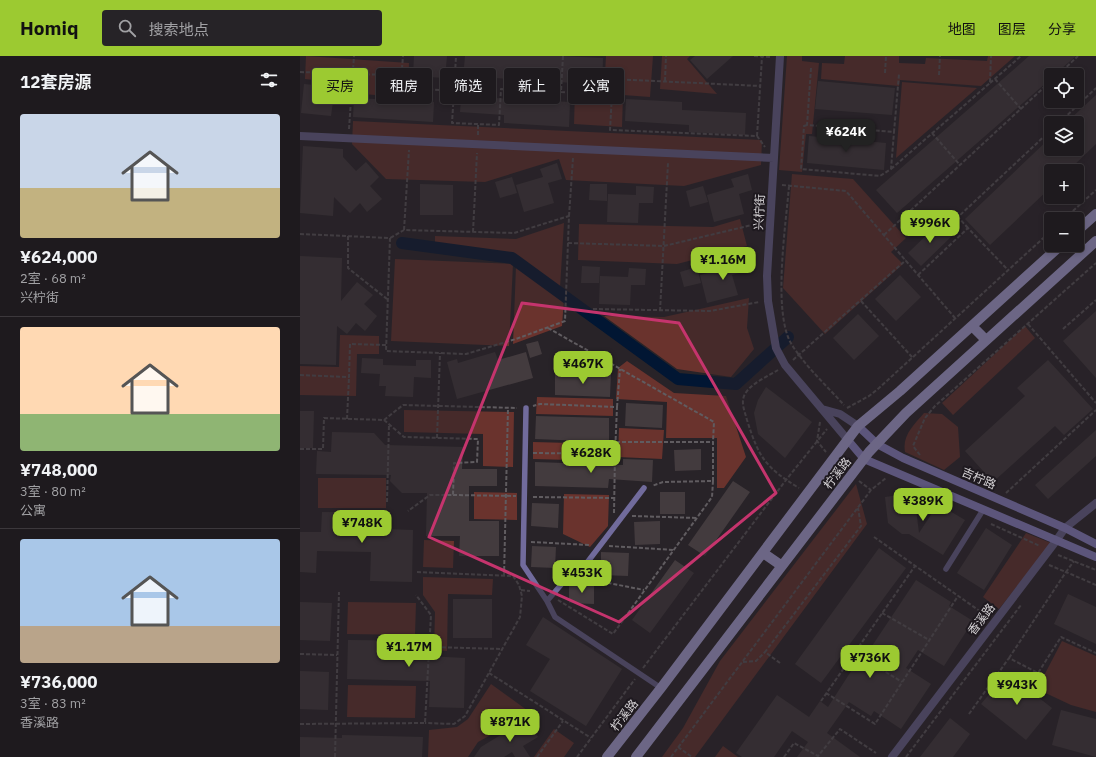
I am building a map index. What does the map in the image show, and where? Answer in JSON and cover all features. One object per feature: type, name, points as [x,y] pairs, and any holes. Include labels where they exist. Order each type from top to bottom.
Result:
[{"type":"main road","points":[[1084,225],[1096,214]]},
{"type":"main road","name":"柠溪路","points":[[636,757],[877,444],[906,412],[1096,240]]},
{"type":"main road","name":"柠溪路","points":[[607,757],[661,688],[858,426],[900,391],[1053,252]]},
{"type":"main road","points":[[972,326],[986,340]]},
{"type":"main road","name":"吉柠路","points":[[858,426],[877,444],[903,458],[1065,528],[1096,544]]},
{"type":"main road","points":[[847,439],[864,459],[1096,557]]},
{"type":"main road","points":[[763,553],[782,566]]},
{"type":"street","name":"兴柠街","points":[[780,57],[770,226],[768,300],[776,348],[785,365],[847,439]]},
{"type":"street","points":[[300,136],[774,158]]},
{"type":"street","points":[[821,409],[840,414],[858,426]]},
{"type":"street","name":"香溪路","points":[[892,757],[1065,528],[1096,502]]},
{"type":"lane","points":[[526,408],[523,565],[547,601],[555,617],[661,688]]},
{"type":"lane","points":[[547,601],[569,576],[586,564],[644,488]]},
{"type":"lane","points":[[946,569],[983,510]]},
{"type":"path","points":[[353,68],[354,56]]},
{"type":"path","points":[[402,56],[402,68]]},
{"type":"path","points":[[455,68],[456,56]]},
{"type":"path","points":[[561,92],[563,56]]},
{"type":"path","points":[[664,81],[666,56]]},
{"type":"path","points":[[754,56],[780,57]]},
{"type":"path","points":[[884,73],[886,56]]},
{"type":"path","points":[[939,76],[940,56]]},
{"type":"path","points":[[990,56],[990,83]]},
{"type":"path","points":[[811,68],[807,125],[804,126],[801,169],[880,176],[891,169],[1021,56]]},
{"type":"path","points":[[1065,68],[1078,56]]},
{"type":"path","points":[[762,57],[757,136],[774,158]]},
{"type":"path","points":[[300,72],[312,72]]},
{"type":"path","points":[[891,169],[899,74]]},
{"type":"path","points":[[624,79],[760,86]]},
{"type":"path","points":[[995,79],[1021,109]]},
{"type":"path","points":[[884,235],[1044,88]]},
{"type":"path","points":[[1066,116],[1096,88]]},
{"type":"path","points":[[453,104],[452,123],[498,125],[502,89],[568,92]]},
{"type":"path","points":[[348,138],[351,104]]},
{"type":"path","points":[[611,104],[610,130],[757,136]]},
{"type":"path","points":[[473,232],[478,124]]},
{"type":"path","points":[[807,125],[894,132]]},
{"type":"path","points":[[932,133],[960,165]]},
{"type":"path","points":[[1008,270],[958,217],[1044,137]]},
{"type":"path","points":[[404,230],[409,142]]},
{"type":"path","points":[[390,238],[386,351],[466,354],[548,328],[565,321],[569,216],[574,149]]},
{"type":"path","points":[[660,311],[669,154]]},
{"type":"path","points":[[773,184],[846,191],[955,318]]},
{"type":"path","points":[[789,186],[781,291],[783,318],[792,344],[812,371],[847,408]]},
{"type":"path","points":[[1072,212],[1096,190]]},
{"type":"path","points":[[300,234],[390,238],[404,230],[514,233],[569,216]]},
{"type":"path","points":[[568,243],[664,246],[752,225],[770,226]]},
{"type":"path","points":[[918,275],[968,228]]},
{"type":"path","points":[[348,236],[348,268],[388,300]]},
{"type":"path","points":[[840,414],[847,408],[869,396],[1044,237]]},
{"type":"path","points":[[921,456],[913,446],[925,418],[935,406],[1096,262]]},
{"type":"path","points":[[593,309],[710,312],[768,300]]},
{"type":"path","points":[[861,300],[912,357]]},
{"type":"path","points":[[1063,329],[1096,300]]},
{"type":"path","points":[[1028,324],[1096,403]]},
{"type":"path","points":[[548,328],[714,422],[712,497],[613,634],[552,596]]},
{"type":"path","points":[[347,419],[350,344],[386,345]]},
{"type":"path","points":[[437,438],[440,353]]},
{"type":"path","points":[[614,527],[615,454],[620,369]]},
{"type":"path","points":[[300,375],[349,376]]},
{"type":"path","points":[[384,420],[403,405],[526,408],[540,404],[617,407]]},
{"type":"path","points":[[504,576],[508,408]]},
{"type":"path","points":[[1011,497],[1004,494],[1096,410]]},
{"type":"path","points":[[300,449],[323,449],[324,418],[384,420],[404,437],[478,439],[477,462],[454,463],[453,495]]},
{"type":"path","points":[[577,757],[786,480],[833,422]]},
{"type":"path","points":[[387,502],[389,424]]},
{"type":"path","points":[[616,442],[713,442]]},
{"type":"path","points":[[525,453],[615,454]]},
{"type":"path","points":[[671,757],[871,490],[886,478]]},
{"type":"path","points":[[644,488],[663,482],[713,481]]},
{"type":"path","points":[[408,511],[430,495],[614,498]]},
{"type":"path","points":[[742,662],[756,661],[765,652],[861,526],[858,508]]},
{"type":"path","points":[[623,516],[697,518]]},
{"type":"path","points":[[978,518],[1096,570]]},
{"type":"path","points":[[874,537],[984,614]]},
{"type":"path","points":[[969,714],[1009,658],[1066,572],[1082,552]]},
{"type":"path","points":[[1040,562],[1096,585]]},
{"type":"path","points":[[1046,572],[1050,565]]},
{"type":"path","points":[[821,701],[915,566]]},
{"type":"path","points":[[300,724],[336,725],[425,723],[446,725],[454,724],[465,716],[520,617],[522,609],[522,596],[517,580],[512,576],[417,572]]},
{"type":"path","points":[[569,576],[644,590]]},
{"type":"path","points":[[335,757],[339,592]]},
{"type":"path","points":[[416,595],[431,615],[425,723]]},
{"type":"path","points":[[826,693],[875,724],[958,596]]},
{"type":"path","points":[[906,757],[1023,602]]},
{"type":"path","points":[[882,613],[929,640]]},
{"type":"path","points":[[1009,658],[1038,673],[1061,637],[1096,653]]},
{"type":"path","points":[[430,647],[502,649]]},
{"type":"path","points":[[765,652],[780,663]]},
{"type":"path","points":[[854,652],[902,682]]},
{"type":"path","points":[[300,654],[337,655]]},
{"type":"path","points":[[489,673],[591,738]]},
{"type":"path","points":[[537,757],[563,720]]},
{"type":"path","points":[[784,757],[794,743],[818,756],[840,729],[876,753]]},
{"type":"path","points":[[678,747],[692,757]]},
{"type":"highlighted area","points":[[522,303],[679,323],[776,493],[619,622],[429,537]]},
{"type":"shaded area","points":[[306,56],[409,63],[409,68],[376,68],[376,95],[368,94],[368,68],[312,68],[312,80],[305,79]]},
{"type":"shaded area","points":[[606,56],[653,56],[650,97],[624,95],[624,68],[605,68]]},
{"type":"shaded area","points":[[662,56],[690,56],[687,59],[717,94],[660,89]]},
{"type":"shaded area","points":[[787,56],[802,56],[802,61],[819,63],[812,134],[806,134],[802,172],[779,170]]},
{"type":"shaded area","points":[[845,56],[899,56],[899,63],[925,64],[926,58],[987,61],[988,56],[1015,56],[981,86],[900,80],[899,86],[821,79],[822,63],[844,64]]},
{"type":"shaded area","points":[[902,82],[977,88],[896,158]]},
{"type":"shaded area","points":[[575,104],[623,104],[622,127],[574,124]]},
{"type":"shaded area","points":[[353,121],[762,140],[761,165],[684,186],[566,180],[559,159],[485,182],[386,179],[352,144]]},
{"type":"shaded area","points":[[792,174],[853,179],[906,238],[891,252],[903,264],[825,334],[783,288]]},
{"type":"shaded area","points":[[740,219],[747,246],[677,264],[578,260],[579,224],[713,227]]},
{"type":"shaded area","points":[[564,223],[560,288],[514,253],[435,243],[435,236],[516,239]]},
{"type":"shaded area","points":[[395,259],[513,264],[509,346],[391,341]]},
{"type":"shaded area","points":[[516,266],[564,299],[562,326],[513,344]]},
{"type":"shaded area","points":[[749,298],[747,328],[754,349],[731,377],[677,369],[604,316],[664,317]]},
{"type":"shaded area","points":[[1025,326],[1035,338],[953,415],[942,403]]},
{"type":"shaded area","points":[[340,335],[379,336],[379,354],[357,354],[356,396],[300,395],[300,366],[339,367]]},
{"type":"shaded area","points":[[627,361],[674,393],[726,396],[746,457],[724,488],[717,488],[717,438],[666,438],[667,402],[616,399],[618,368]]},
{"type":"shaded area","points":[[537,397],[613,399],[613,416],[536,414]]},
{"type":"shaded area","points":[[404,410],[514,412],[513,467],[483,466],[483,434],[404,432]]},
{"type":"shaded area","points":[[924,413],[942,414],[958,427],[960,457],[944,470],[905,452],[905,440],[907,435]]},
{"type":"shaded area","points":[[619,428],[664,430],[662,459],[618,457]]},
{"type":"shaded area","points":[[533,442],[609,444],[609,461],[533,459]]},
{"type":"shaded area","points":[[318,478],[386,478],[386,508],[318,508]]},
{"type":"shaded area","points":[[856,484],[867,524],[695,757],[662,757],[683,728],[720,661]]},
{"type":"shaded area","points":[[474,492],[517,493],[517,520],[474,519]]},
{"type":"shaded area","points":[[564,494],[609,495],[608,526],[590,547],[563,534]]},
{"type":"shaded area","points":[[1026,533],[1051,543],[999,609],[983,597]]},
{"type":"shaded area","points":[[424,540],[454,541],[453,568],[423,567]]},
{"type":"shaded area","points":[[423,577],[493,579],[492,595],[448,594],[447,651],[434,650],[435,612],[423,595]]},
{"type":"shaded area","points":[[348,602],[416,603],[415,635],[347,634]]},
{"type":"shaded area","points":[[1062,641],[1096,656],[1096,712],[1071,705],[1037,689]]},
{"type":"shaded area","points":[[491,684],[531,713],[478,742],[468,757],[428,757],[429,730],[457,727],[468,719]]},
{"type":"shaded area","points":[[348,685],[416,686],[415,718],[347,717]]},
{"type":"shaded area","points":[[554,729],[574,743],[564,757],[534,757]]},
{"type":"shaded area","points":[[723,746],[738,757],[715,757]]},
{"type":"building","points":[[414,56],[447,56],[446,68],[440,68],[440,78],[432,77],[432,68],[413,68]]},
{"type":"building","points":[[465,56],[560,56],[603,58],[603,68],[568,68],[568,83],[560,82],[560,68],[504,68],[504,79],[496,78],[496,68],[464,68]]},
{"type":"building","points":[[695,56],[733,56],[707,79],[690,60]]},
{"type":"building","points":[[1029,56],[1076,56],[1062,68],[1044,68],[1044,85],[897,213],[876,190]]},
{"type":"building","points":[[818,81],[895,88],[892,115],[815,109]]},
{"type":"building","points":[[304,84],[312,85],[312,104],[333,104],[331,116],[301,113]]},
{"type":"building","points":[[1096,95],[1096,144],[1084,156],[1084,116],[1074,116],[1084,108],[1084,106]]},
{"type":"building","points":[[496,98],[504,99],[504,104],[560,104],[560,101],[568,102],[568,104],[570,104],[569,127],[504,123],[504,115],[460,112],[461,104],[496,104]]},
{"type":"building","points":[[368,99],[376,99],[376,104],[432,104],[432,102],[434,102],[433,122],[353,117],[354,104],[368,104]]},
{"type":"building","points":[[626,99],[682,102],[682,110],[746,113],[745,135],[689,132],[689,125],[625,121]]},
{"type":"building","points":[[809,136],[886,143],[884,170],[807,163]]},
{"type":"building","points":[[1044,144],[1044,156],[1084,156],[1075,164],[1044,164],[1044,194],[990,245],[965,219]]},
{"type":"building","points":[[303,146],[343,149],[343,157],[356,171],[366,162],[379,177],[370,186],[382,199],[367,212],[360,203],[350,213],[334,197],[333,216],[300,213]]},
{"type":"building","points":[[557,163],[562,179],[548,183],[554,203],[524,212],[516,185],[543,177],[540,169]]},
{"type":"building","points":[[748,174],[752,190],[739,194],[744,214],[714,222],[707,195],[734,187],[731,179]]},
{"type":"building","points":[[512,177],[517,193],[500,198],[495,182]]},
{"type":"building","points":[[420,184],[453,185],[453,215],[420,215]]},
{"type":"building","points":[[590,184],[607,184],[607,201],[589,200]]},
{"type":"building","points":[[636,186],[654,187],[653,203],[639,203],[638,223],[607,222],[608,194],[636,195]]},
{"type":"building","points":[[703,186],[708,202],[690,207],[686,191]]},
{"type":"building","points":[[940,222],[953,235],[921,266],[908,253]]},
{"type":"building","points":[[742,255],[746,271],[732,275],[738,295],[707,303],[700,275],[727,268],[725,260]]},
{"type":"building","points":[[300,256],[342,258],[341,301],[357,282],[373,295],[364,304],[377,316],[365,331],[356,323],[347,334],[337,326],[336,365],[300,364]]},
{"type":"building","points":[[582,266],[600,267],[599,283],[581,283]]},
{"type":"building","points":[[697,267],[701,283],[684,287],[680,272]]},
{"type":"building","points":[[629,268],[646,269],[645,285],[631,285],[630,305],[599,304],[600,276],[628,277]]},
{"type":"building","points":[[900,275],[921,297],[896,321],[875,299]]},
{"type":"building","points":[[1096,311],[1096,378],[1063,341]]},
{"type":"building","points":[[858,314],[879,336],[854,360],[833,338]]},
{"type":"building","points":[[538,341],[542,354],[530,358],[526,344]]},
{"type":"building","points":[[495,352],[498,360],[526,352],[533,378],[457,399],[447,362],[457,359],[458,363]]},
{"type":"building","points":[[362,358],[383,359],[383,365],[416,366],[416,360],[431,360],[431,378],[414,377],[413,397],[385,396],[386,386],[379,386],[380,374],[361,373]]},
{"type":"building","points":[[1048,360],[1093,409],[1064,435],[1055,426],[993,482],[965,451],[1025,396],[1017,388]]},
{"type":"building","points":[[555,373],[611,374],[610,397],[555,395]]},
{"type":"building","points":[[766,387],[812,422],[785,458],[758,434],[754,413],[758,400]]},
{"type":"building","points":[[626,403],[663,405],[662,428],[625,426]]},
{"type":"building","points":[[300,411],[314,411],[313,448],[300,448]]},
{"type":"building","points":[[536,416],[609,418],[609,442],[535,439]]},
{"type":"building","points":[[1096,430],[1096,456],[1048,499],[1035,485]]},
{"type":"building","points":[[332,432],[374,433],[385,445],[463,447],[462,469],[497,469],[497,486],[469,486],[469,521],[499,521],[499,556],[459,556],[460,536],[426,536],[427,493],[402,493],[390,481],[391,475],[316,474],[317,451],[331,452]]},
{"type":"building","points":[[701,449],[701,470],[675,471],[674,450]]},
{"type":"building","points":[[623,459],[653,460],[652,482],[609,479],[608,488],[535,486],[535,462],[623,465]]},
{"type":"building","points":[[733,481],[750,492],[705,556],[688,545]]},
{"type":"building","points":[[660,492],[685,492],[685,514],[660,514]]},
{"type":"building","points":[[914,493],[919,533],[938,504],[965,520],[943,555],[909,534],[902,534],[888,523],[885,497]]},
{"type":"building","points":[[532,503],[559,504],[558,528],[531,526]]},
{"type":"building","points":[[322,512],[385,513],[385,529],[413,530],[412,582],[370,581],[371,552],[317,551],[316,573],[300,572],[300,532],[321,532]]},
{"type":"building","points":[[660,521],[660,544],[635,545],[634,522]]},
{"type":"building","points":[[986,528],[1012,545],[984,590],[957,573]]},
{"type":"building","points":[[532,546],[556,547],[555,568],[531,567]]},
{"type":"building","points":[[879,548],[906,568],[821,683],[795,664]]},
{"type":"building","points":[[601,552],[629,553],[628,576],[601,575]]},
{"type":"building","points":[[675,560],[694,573],[650,633],[632,620]]},
{"type":"building","points":[[916,580],[951,602],[949,606],[973,621],[944,666],[918,650],[906,668],[931,684],[901,729],[874,711],[871,716],[849,702],[827,733],[860,757],[797,757],[808,742],[792,731],[774,757],[742,757],[736,753],[777,695],[809,717],[820,701],[828,707],[857,662],[860,664]]},
{"type":"building","points":[[569,584],[594,585],[594,604],[569,603]]},
{"type":"building","points":[[1068,594],[1096,607],[1096,644],[1054,624]]},
{"type":"building","points":[[453,599],[492,599],[492,638],[453,638]]},
{"type":"building","points":[[300,602],[332,603],[330,641],[300,640]]},
{"type":"building","points":[[543,617],[622,669],[586,726],[530,691],[550,659],[526,645]]},
{"type":"building","points":[[348,640],[426,641],[425,656],[465,658],[464,708],[429,707],[430,681],[347,679]]},
{"type":"building","points":[[300,671],[329,672],[328,710],[300,709]]},
{"type":"building","points":[[1007,673],[1052,708],[1026,740],[981,704]]},
{"type":"building","points":[[1061,710],[1096,719],[1096,757],[1052,745]]},
{"type":"building","points":[[950,718],[970,734],[953,757],[920,757]]},
{"type":"building","points":[[527,719],[538,737],[523,746],[530,757],[515,757],[512,752],[504,757],[474,757],[481,747]]},
{"type":"building","points":[[342,735],[423,737],[422,757],[300,757],[300,737],[342,738]]},
{"type":"waterway","points":[[402,243],[512,258],[678,379],[736,384],[788,337]]}]
